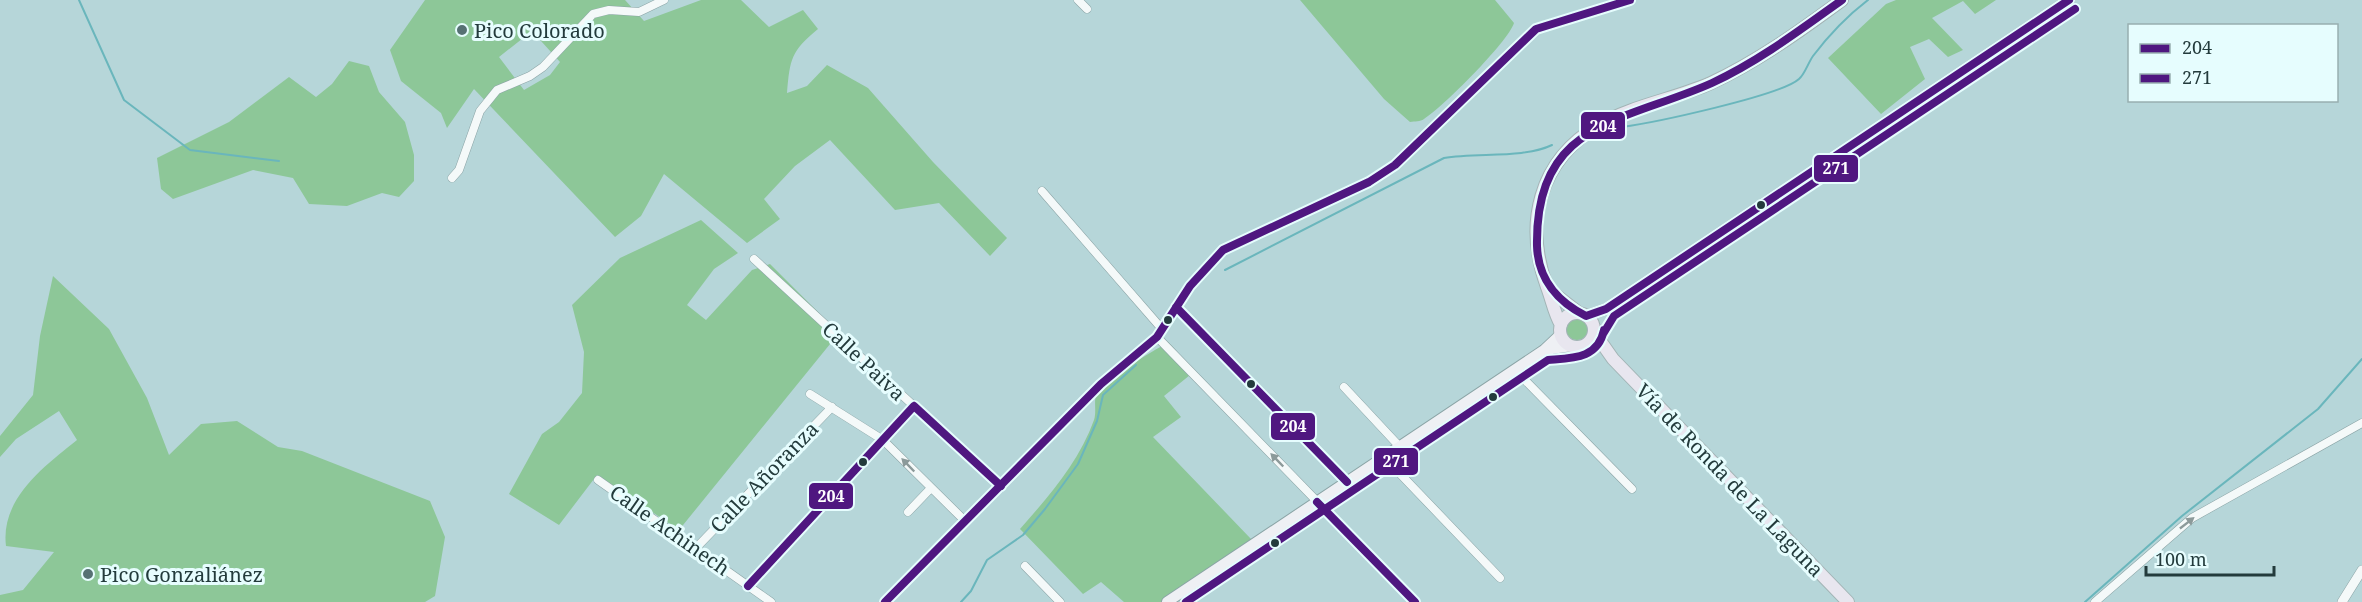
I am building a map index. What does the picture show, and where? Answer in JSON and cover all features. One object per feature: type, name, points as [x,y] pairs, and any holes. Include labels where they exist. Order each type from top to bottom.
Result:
[{"type":"main road","points":[[1575,346],[1561,330],[1537,255],[1537,213],[1543,190],[1553,170],[1568,150],[1587,133],[1615,117],[1672,98],[1749,64],[1842,0]]},
{"type":"main road","points":[[1167,602],[1544,350],[1561,330],[1568,316],[1606,309],[2069,0]]},
{"type":"main road","points":[[1548,289],[1583,315],[1594,330]]},
{"type":"main road","points":[[1544,350],[1589,342],[1606,309]]},
{"type":"main road","name":"Vía de Ronda de La Laguna","points":[[1594,330],[1613,359],[1848,602]]},
{"type":"main road","name":"Vía de Ronda de La Laguna","points":[[1575,346],[1613,359]]},
{"type":"street","points":[[452,178],[459,170],[480,111],[497,90],[530,76],[543,67],[592,14],[609,9],[639,12],[664,0]]},
{"type":"street","points":[[1078,0],[1087,9]]},
{"type":"street","points":[[889,601],[1101,384],[1159,333],[1190,286],[1223,250],[1369,182],[1395,165],[1536,29],[1630,0]]},
{"type":"street","points":[[1042,191],[1159,333],[1317,502],[1415,602]]},
{"type":"street","name":"Calle Paiva","points":[[754,259],[1001,486]]},
{"type":"street","points":[[1176,307],[1347,482]]},
{"type":"street","points":[[1515,370],[1632,489]]},
{"type":"street","points":[[1344,387],[1400,447]]},
{"type":"street","points":[[810,394],[884,440],[965,521]]},
{"type":"street","points":[[748,586],[914,406]]},
{"type":"street","name":"Calle Añoranza","points":[[696,548],[832,407]]},
{"type":"street","points":[[2095,602],[2192,518],[2362,423]]},
{"type":"street","points":[[1384,457],[1500,578]]},
{"type":"street","name":"Calle Achinech","points":[[598,480],[771,602]]},
{"type":"street","points":[[908,512],[931,488]]},
{"type":"street","points":[[1025,566],[1060,602]]},
{"type":"street","points":[[2342,602],[2362,570]]},
{"type":"green space","points":[[425,0],[625,0],[644,21],[701,0],[741,0],[769,27],[803,10],[818,29],[802,44],[794,56],[789,72],[787,93],[807,86],[827,65],[868,88],[933,162],[1007,238],[990,256],[939,203],[895,210],[830,140],[795,166],[764,199],[780,219],[747,243],[664,174],[641,216],[615,237],[474,89],[447,128],[441,113],[401,81],[390,50]],"holes":[[[532,31],[560,62],[550,75],[524,90],[499,57]]]},
{"type":"green space","points":[[1300,0],[1495,0],[1514,23],[1488,59],[1459,89],[1424,119],[1410,122],[1384,99]]},
{"type":"green space","points":[[1896,0],[1996,0],[1975,14],[1963,1],[1932,18],[1963,50],[1948,57],[1929,39],[1910,47],[1925,79],[1881,114],[1828,58],[1886,4]]},
{"type":"green space","points":[[349,61],[369,66],[379,92],[405,122],[414,155],[414,181],[399,197],[382,193],[347,206],[309,204],[293,178],[253,170],[173,199],[161,189],[157,158],[229,122],[289,77],[316,97],[332,84]]},
{"type":"green space","points":[[701,220],[738,253],[714,269],[687,305],[706,320],[752,270],[770,264],[839,333],[679,530],[597,475],[559,525],[509,494],[542,434],[559,422],[582,393],[584,352],[572,305],[620,258]]},
{"type":"green space","points":[[53,276],[109,329],[147,398],[169,455],[201,424],[237,421],[278,447],[302,451],[430,501],[445,537],[435,596],[425,602],[0,602],[0,595],[23,590],[54,552],[6,546],[6,529],[10,513],[18,498],[39,472],[77,440],[59,411],[16,439],[0,457],[0,436],[33,395],[40,336]]},
{"type":"green space","points":[[1577,318],[1585,321],[1588,329],[1585,337],[1577,340],[1569,337],[1566,329],[1569,321]]},
{"type":"green space","points":[[1168,342],[1195,371],[1164,396],[1181,417],[1153,437],[1252,540],[1161,602],[1124,602],[1101,582],[1083,594],[1020,529],[1072,464],[1094,420],[1095,399],[1102,386]]},
{"type":"waterway","points":[[79,0],[124,100],[190,150],[279,161]]},
{"type":"waterway","points":[[1622,127],[1715,108],[1787,86],[1801,77],[1825,41],[1868,0]]},
{"type":"waterway","points":[[1225,270],[1444,158],[1514,154],[1552,145]]},
{"type":"waterway","points":[[2085,602],[2182,516],[2318,409],[2362,359]]},
{"type":"waterway","points":[[961,602],[971,591],[987,560],[1023,535],[1045,509],[1078,464],[1097,421],[1103,395],[1136,365]]},
{"type":"transit line","name":"204","points":[[885,602],[1101,384],[1157,337],[1190,286],[1223,250],[1369,182],[1395,165],[1536,29],[1630,0]]},
{"type":"transit line","name":"204","points":[[1842,0],[1746,65],[1712,83],[1618,118],[1591,132],[1569,149],[1551,173],[1540,204],[1538,258],[1546,279],[1558,296],[1586,316],[1606,309],[2069,0]]},
{"type":"transit line","name":"271","points":[[1603,334],[1614,316],[2075,9]]},
{"type":"transit line","name":"204","points":[[1176,307],[1347,482]]},
{"type":"transit line","name":"271","points":[[1186,602],[1548,360],[1575,357],[1590,352],[1601,340],[1604,330]]},
{"type":"transit line","name":"204","points":[[914,406],[1001,486]]},
{"type":"transit line","name":"204","points":[[748,586],[914,406]]},
{"type":"transit line","name":"204","points":[[1317,502],[1415,602]]},
{"type":"place","name":"Pico Colorado","points":[[462,30]]},
{"type":"place","name":"Pico Gonzaliánez","points":[[88,574]]}]
